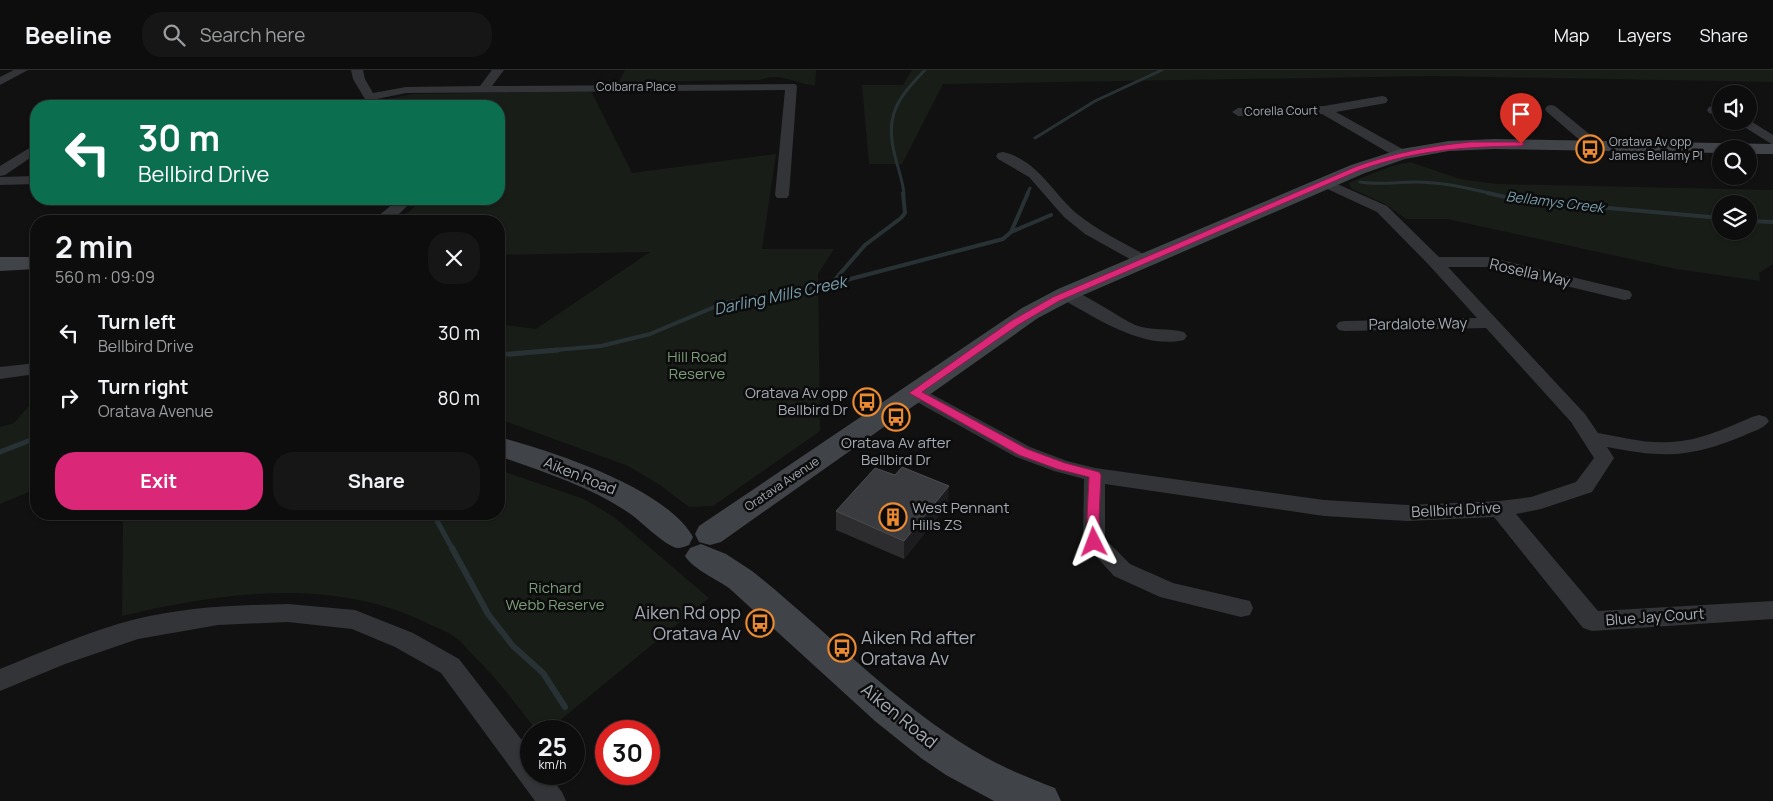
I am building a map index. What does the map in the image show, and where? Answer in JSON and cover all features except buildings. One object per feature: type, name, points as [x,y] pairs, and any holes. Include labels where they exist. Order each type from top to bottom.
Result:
[{"type":"street","points":[[0,82],[22,70]]},
{"type":"street","points":[[358,70],[359,79],[372,100]]},
{"type":"street","points":[[484,88],[498,70]]},
{"type":"street","name":"Colbarra Place","points":[[378,100],[406,90],[791,86],[782,195]]},
{"type":"street","name":"Corella Court","points":[[1238,112],[1324,110],[1382,100]]},
{"type":"street","points":[[1551,109],[1594,145]]},
{"type":"street","name":"Corella Court","points":[[1324,110],[1401,154]]},
{"type":"street","points":[[1755,130],[1773,141]]},
{"type":"street","name":"Oratava Avenue","points":[[696,542],[1014,323],[1066,294],[1374,162],[1401,154],[1470,144],[1773,148]]},
{"type":"street","points":[[0,172],[30,152]]},
{"type":"street","points":[[1003,156],[1034,174],[1069,214],[1090,231],[1143,260]]},
{"type":"street","points":[[0,181],[30,180]]},
{"type":"street","name":"Bellbird Drive","points":[[915,393],[1023,452],[1061,466],[1095,475],[1324,508],[1407,513],[1500,509],[1533,504],[1584,487],[1604,458],[1578,418],[1434,262],[1382,209],[1326,183]]},
{"type":"street","points":[[388,215],[400,205]]},
{"type":"street","name":"Rosella Way","points":[[1434,262],[1488,262],[1624,295]]},
{"type":"street","points":[[0,264],[30,263]]},
{"type":"street","points":[[1066,294],[1130,329],[1150,334],[1178,336]]},
{"type":"street","name":"Pardalote Way","points":[[1345,326],[1491,323]]},
{"type":"street","points":[[0,373],[30,370]]},
{"type":"street","points":[[1591,438],[1671,449],[1726,436],[1759,422]]},
{"type":"street","name":"Aiken Road","points":[[505,448],[588,476],[620,492],[670,528],[696,542],[895,715],[923,737],[955,760],[985,778],[1041,801]]},
{"type":"street","points":[[1095,475],[1094,542],[1122,570],[1168,591],[1240,608]]},
{"type":"street","name":"Blue Jay Court","points":[[1500,509],[1592,621],[1773,610]]},
{"type":"street","points":[[0,680],[56,656],[137,629],[218,615],[288,613],[355,620],[404,640],[450,666],[552,801]]},
{"type":"green space","points":[[625,70],[816,70],[815,85],[775,77],[760,80],[619,82]]},
{"type":"green space","points":[[912,70],[1773,70],[1773,82],[1432,76],[943,84],[902,164],[869,164],[862,85],[903,85]]},
{"type":"green space","name":"Hill Road Reserve","points":[[591,91],[632,173],[776,154],[762,249],[834,249],[818,274],[820,431],[713,506],[689,507],[660,485],[628,466],[505,421],[505,325],[536,329],[650,252],[505,255],[505,215],[403,215],[416,205],[505,205],[505,100],[386,99],[413,94]]},
{"type":"green space","points":[[1410,162],[1460,179],[1496,184],[1773,190],[1773,264],[1759,273],[1760,281],[1676,269],[1447,219],[1406,219],[1385,204],[1352,189],[1348,183],[1392,166]]},
{"type":"green space","points":[[30,405],[30,492],[0,504],[0,427],[14,423]]},
{"type":"green space","name":"Richard Webb Reserve","points":[[505,472],[584,499],[614,517],[709,598],[560,720],[528,720],[480,662],[452,635],[394,610],[356,600],[317,594],[239,595],[161,607],[122,616],[123,523],[121,520],[505,520]]},
{"type":"waterway","points":[[904,194],[892,142],[891,129],[896,108],[901,99],[907,89],[925,70]]},
{"type":"waterway","name":"Darling Mills Creek","points":[[1035,138],[1095,101],[1162,70]]},
{"type":"waterway","name":"Bellamys Creek","points":[[1360,182],[1435,183],[1493,194]]},
{"type":"waterway","name":"Darling Mills Creek","points":[[1027,194],[1030,188]]},
{"type":"waterway","points":[[831,284],[865,245],[905,213],[903,193]]},
{"type":"waterway","name":"Darling Mills Creek","points":[[1011,232],[1028,193]]},
{"type":"waterway","name":"Bellamys Creek","points":[[1488,193],[1518,200],[1712,217]]},
{"type":"waterway","name":"Bellamys Creek","points":[[1011,232],[1051,215]]},
{"type":"waterway","name":"Bellamys Creek","points":[[1757,221],[1773,222]]},
{"type":"waterway","name":"Darling Mills Creek","points":[[831,284],[1003,239],[1011,232]]},
{"type":"waterway","name":"Darling Mills Creek","points":[[544,351],[601,346],[650,334],[724,303],[831,284]]},
{"type":"waterway","name":"Darling Mills Creek","points":[[505,354],[558,350]]},
{"type":"waterway","name":"Darling Mills Creek","points":[[0,452],[30,440]]},
{"type":"waterway","points":[[437,520],[453,550]]},
{"type":"waterway","points":[[452,548],[488,614],[513,646],[543,673],[565,707]]},
{"type":"place","name":"Oratava Av opp James Bellamy Pl","points":[[1590,149]]},
{"type":"place","name":"Oratava Av opp Bellbird Dr","points":[[867,402]]},
{"type":"place","name":"Oratava Av after Bellbird Dr","points":[[896,417]]},
{"type":"place","name":"West Pennant Hills ZS","points":[[893,517]]},
{"type":"place","name":"Aiken Rd opp Oratava Av","points":[[760,623]]},
{"type":"place","name":"Aiken Rd after Oratava Av","points":[[842,648]]},
{"type":"route","points":[[1094,542],[1095,475],[1061,466],[1023,452],[983,432],[915,393],[1014,323],[1056,299],[1374,162],[1431,148],[1470,144],[1521,144]]}]
